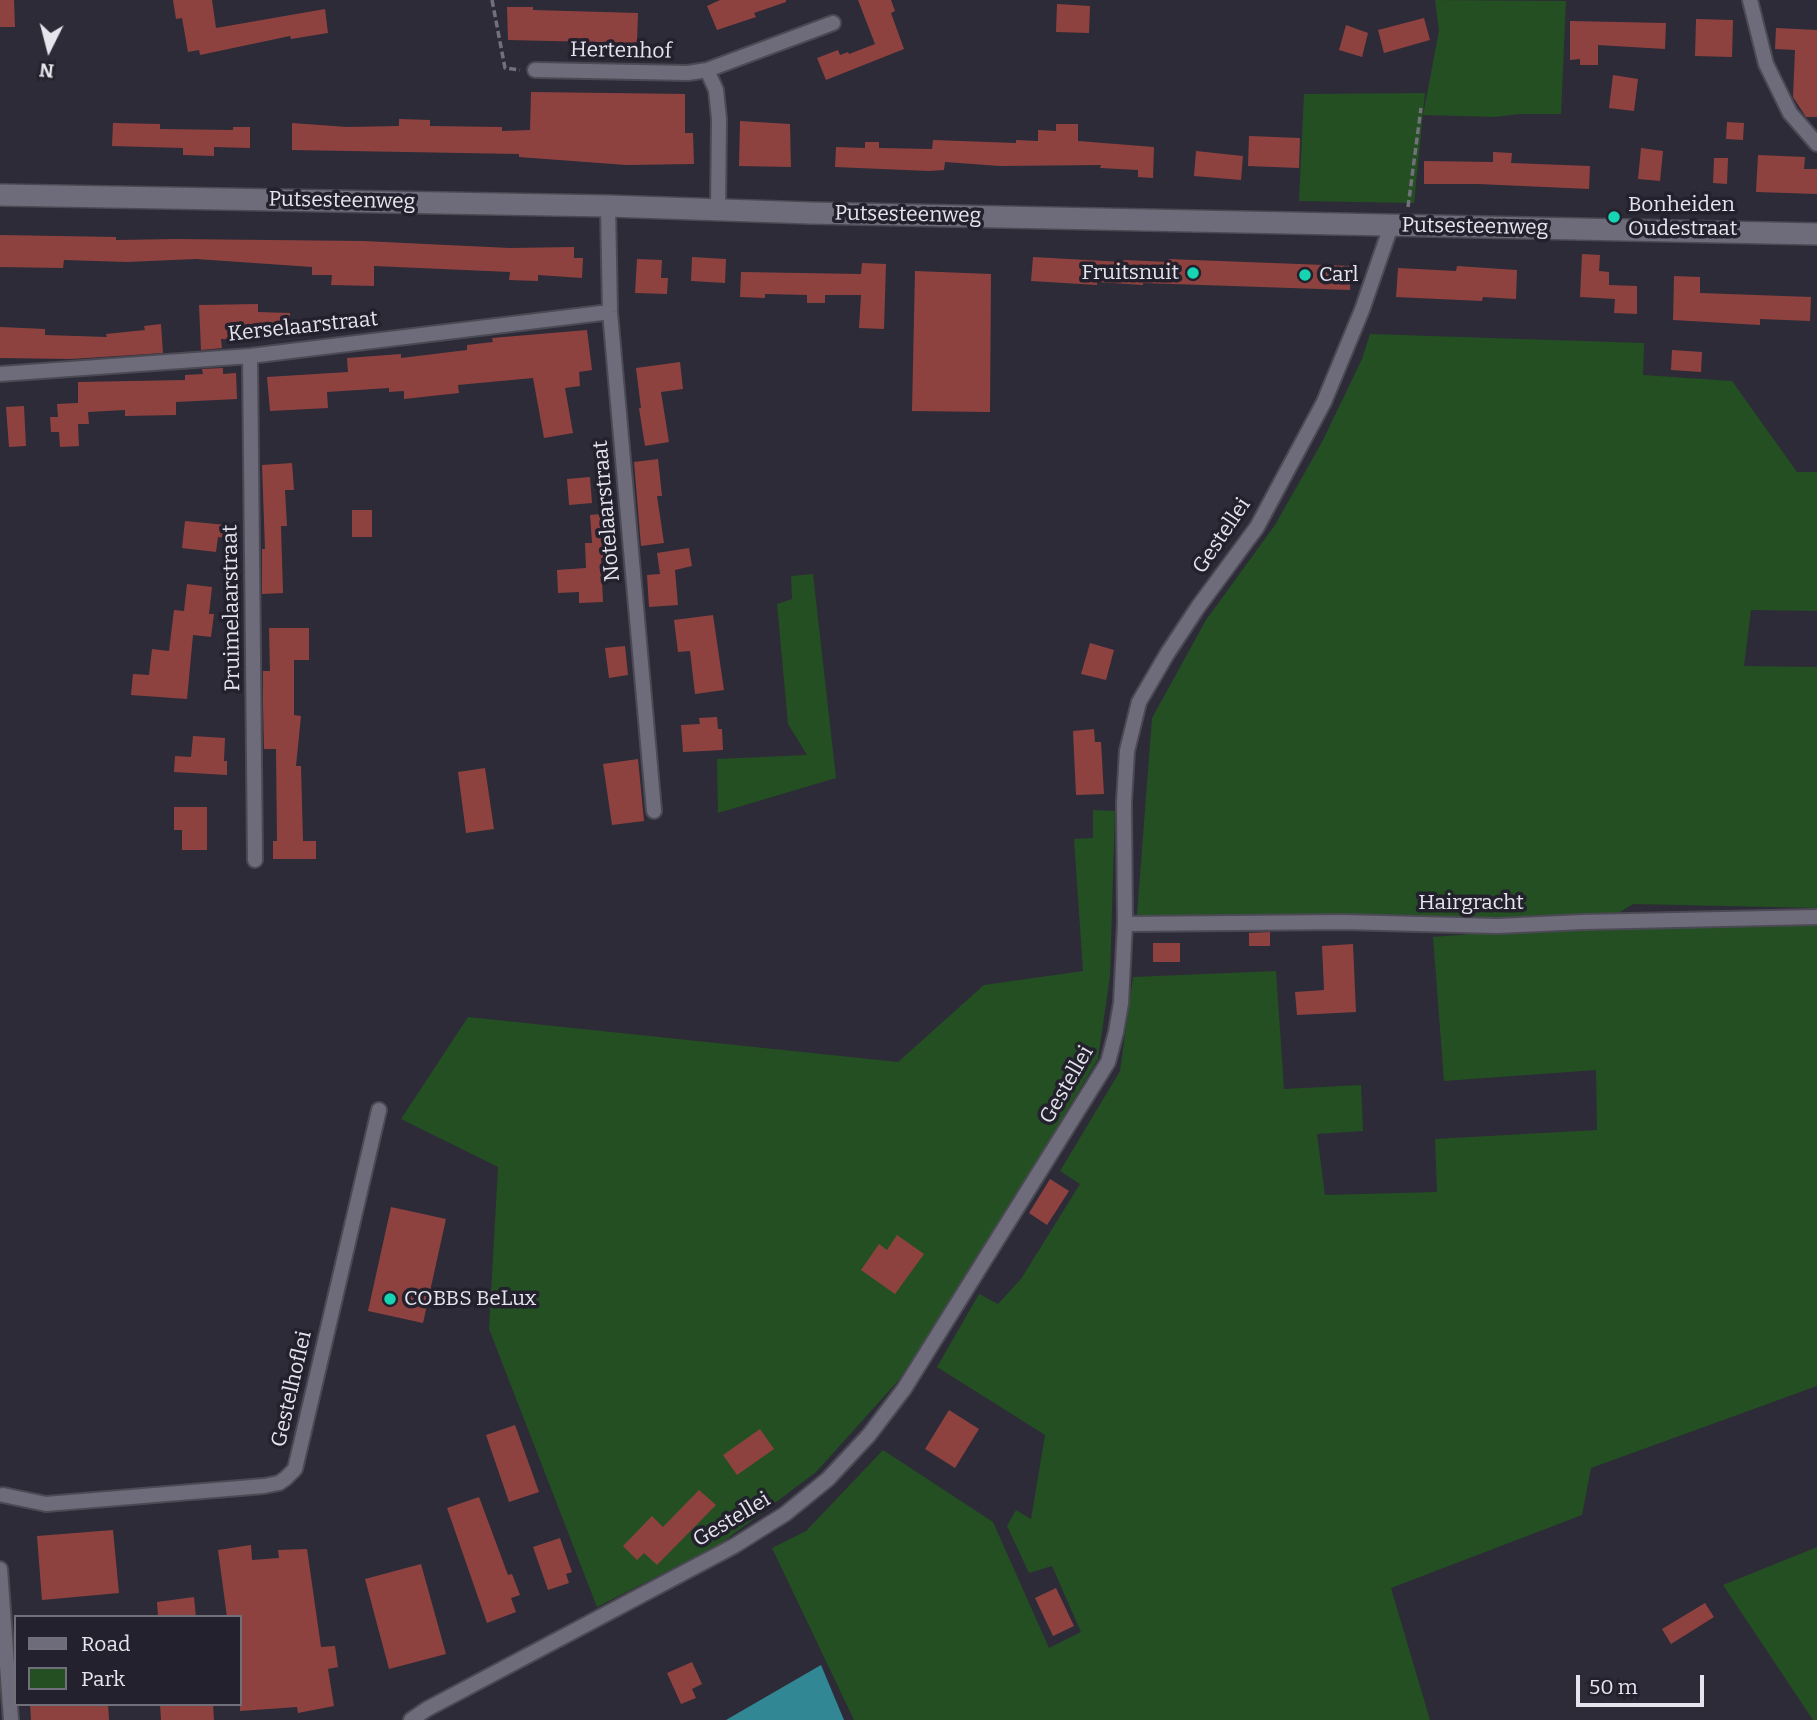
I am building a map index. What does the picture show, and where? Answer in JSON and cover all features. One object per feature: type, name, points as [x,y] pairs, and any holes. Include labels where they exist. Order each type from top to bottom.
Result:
[{"type":"main road","name":"Putsesteenweg","points":[[0,195],[1817,234]]},
{"type":"street","points":[[1750,0],[1766,64],[1790,113],[1817,144]]},
{"type":"street","name":"Hertenhof","points":[[535,70],[688,73],[707,70],[833,23]]},
{"type":"street","points":[[707,70],[716,90],[719,119],[718,210]]},
{"type":"street","name":"Notelaarstraat","points":[[608,206],[610,312],[654,811]]},
{"type":"street","name":"Gestellei","points":[[411,1720],[755,1533],[785,1514],[828,1479],[869,1435],[904,1389],[1108,1062],[1121,1003],[1127,751],[1139,702],[1198,607],[1256,527],[1324,401],[1362,310],[1391,226]]},
{"type":"street","name":"Kerselaarstraat","points":[[0,374],[250,356],[610,312]]},
{"type":"street","name":"Pruimelaarstraat","points":[[250,356],[256,860]]},
{"type":"street","name":"Hairgracht","points":[[1125,923],[1343,922],[1497,926],[1817,917]]},
{"type":"street","name":"Gestelhoflei","points":[[1,1499],[46,1504],[264,1486],[279,1483],[295,1469],[379,1110]]},
{"type":"street","points":[[0,1569],[11,1720]]},
{"type":"path","points":[[492,0],[505,68],[535,70]]},
{"type":"path","points":[[1408,207],[1420,108]]},
{"type":"green space","points":[[1435,0],[1566,1],[1561,114],[1495,117],[1423,115],[1439,31]]},
{"type":"green space","points":[[1425,93],[1414,203],[1299,201],[1304,94]]},
{"type":"green space","points":[[1370,334],[1644,343],[1643,375],[1732,381],[1797,472],[1817,472],[1817,611],[1751,610],[1744,666],[1817,667],[1817,908],[1633,904],[1599,925],[1817,925],[1817,1386],[1591,1468],[1582,1515],[1391,1588],[1430,1720],[854,1720],[772,1548],[806,1531],[883,1450],[993,1522],[1049,1648],[1081,1632],[1052,1566],[1029,1573],[1007,1526],[1016,1510],[1031,1519],[1045,1435],[937,1367],[979,1294],[998,1304],[1021,1279],[1080,1184],[1060,1171],[1120,1071],[1133,977],[1276,971],[1284,1089],[1361,1085],[1363,1131],[1317,1134],[1325,1195],[1437,1192],[1435,1139],[1597,1130],[1596,1070],[1444,1081],[1433,937],[1586,925],[1137,915],[1152,718],[1206,620],[1275,525],[1322,442],[1362,359]]},
{"type":"green space","points":[[813,574],[836,778],[718,813],[717,759],[807,755],[788,724],[777,604],[792,599],[791,576]]},
{"type":"green space","points":[[1093,810],[1115,811],[1110,976],[1098,1059],[966,1279],[898,1381],[816,1472],[719,1545],[597,1607],[489,1329],[498,1167],[401,1119],[468,1017],[898,1062],[984,985],[1083,971],[1074,839],[1093,838]]},
{"type":"green space","points":[[1817,1547],[1817,1720],[1813,1720],[1723,1585]]},
{"type":"water","points":[[821,1665],[844,1720],[726,1720]]},
{"type":"building","points":[[0,0],[14,0],[15,27],[0,27]]},
{"type":"building","points":[[173,0],[212,0],[216,28],[325,9],[328,33],[291,39],[290,36],[200,55],[199,50],[188,52],[182,18],[176,19]]},
{"type":"building","points":[[720,0],[786,2],[754,13],[756,17],[717,30],[707,6]]},
{"type":"building","points":[[858,0],[891,0],[895,11],[891,13],[904,49],[826,80],[817,58],[838,50],[840,55],[849,54],[875,44]]},
{"type":"building","points":[[1057,4],[1090,6],[1089,33],[1056,32]]},
{"type":"building","points":[[507,7],[638,13],[637,43],[508,40]]},
{"type":"building","points":[[1424,18],[1430,40],[1384,53],[1378,30]]},
{"type":"building","points":[[1696,19],[1733,20],[1732,57],[1695,56]]},
{"type":"building","points":[[1570,21],[1666,23],[1665,49],[1598,45],[1598,65],[1580,65],[1580,59],[1570,60]]},
{"type":"building","points":[[1346,25],[1368,33],[1362,57],[1339,50]]},
{"type":"building","points":[[1776,28],[1817,30],[1817,117],[1806,117],[1793,97],[1795,50],[1775,49]]},
{"type":"building","points":[[1613,75],[1638,79],[1634,111],[1609,108]]},
{"type":"building","points":[[531,92],[685,94],[685,133],[693,133],[694,164],[626,165],[519,157],[519,154],[292,150],[292,123],[347,127],[399,126],[399,119],[430,120],[430,126],[502,127],[502,131],[530,130]]},
{"type":"building","points":[[740,121],[790,124],[791,167],[739,166]]},
{"type":"building","points":[[1727,122],[1744,123],[1743,140],[1726,139]]},
{"type":"building","points":[[113,123],[160,124],[160,129],[233,130],[233,127],[250,127],[250,148],[214,147],[214,156],[183,155],[183,148],[112,146]]},
{"type":"building","points":[[1056,124],[1078,124],[1078,141],[1154,147],[1153,178],[1138,177],[1138,170],[1100,168],[1101,165],[1000,166],[945,162],[944,170],[929,171],[835,167],[836,147],[865,148],[865,142],[879,142],[879,148],[932,149],[933,140],[1016,143],[1016,140],[1038,141],[1038,130],[1056,131]]},
{"type":"building","points":[[1249,136],[1300,138],[1299,168],[1248,166]]},
{"type":"building","points":[[1641,148],[1663,151],[1660,181],[1638,179]]},
{"type":"building","points":[[1196,151],[1243,156],[1241,180],[1194,176]]},
{"type":"building","points":[[1493,152],[1512,153],[1511,163],[1590,166],[1589,189],[1424,184],[1424,161],[1493,162]]},
{"type":"building","points":[[1758,155],[1805,157],[1804,169],[1817,169],[1817,194],[1756,192]]},
{"type":"building","points":[[1714,158],[1728,158],[1727,184],[1713,183]]},
{"type":"building","points":[[0,235],[116,237],[116,240],[363,241],[510,248],[574,247],[574,258],[583,258],[582,278],[538,275],[538,281],[509,280],[510,272],[374,266],[374,286],[331,285],[332,275],[312,275],[312,267],[196,259],[127,262],[64,260],[63,268],[0,267]]},
{"type":"building","points":[[1582,254],[1600,255],[1599,271],[1609,272],[1609,285],[1637,286],[1637,314],[1614,313],[1615,299],[1580,297]]},
{"type":"building","points":[[692,257],[726,259],[725,283],[691,281]]},
{"type":"building","points":[[1033,257],[1123,262],[1168,262],[1168,259],[1351,266],[1350,290],[1097,282],[1097,285],[1031,281]]},
{"type":"building","points":[[637,259],[662,260],[661,278],[668,278],[667,294],[635,293]]},
{"type":"building","points":[[862,263],[886,264],[884,329],[859,328],[861,295],[825,295],[825,303],[807,303],[807,295],[765,294],[765,298],[740,297],[741,272],[861,274]]},
{"type":"building","points":[[1457,266],[1517,270],[1516,299],[1483,297],[1482,301],[1396,297],[1398,268],[1456,271]]},
{"type":"building","points":[[915,271],[991,274],[990,412],[912,411]]},
{"type":"building","points":[[1674,276],[1700,277],[1700,293],[1811,297],[1810,321],[1760,319],[1760,325],[1673,320]]},
{"type":"building","points":[[258,304],[258,312],[290,313],[290,338],[221,339],[222,348],[201,350],[199,305]]},
{"type":"building","points":[[161,324],[163,353],[71,359],[0,358],[0,327],[45,329],[45,335],[107,337],[106,334],[145,330],[144,326]]},
{"type":"building","points":[[587,330],[592,370],[579,372],[580,386],[565,388],[573,433],[544,438],[533,378],[458,385],[459,393],[404,399],[404,391],[389,392],[389,388],[327,392],[328,408],[270,411],[267,377],[348,372],[347,358],[401,354],[401,358],[467,350],[467,345],[493,342],[492,338]]},
{"type":"building","points":[[1672,350],[1702,352],[1701,372],[1671,370]]},
{"type":"building","points":[[680,362],[683,389],[661,392],[669,442],[645,446],[636,368]]},
{"type":"building","points":[[223,368],[223,374],[236,373],[237,399],[176,402],[176,415],[125,416],[125,410],[88,412],[89,424],[78,424],[79,446],[60,447],[59,432],[51,432],[50,417],[58,417],[57,404],[78,403],[78,382],[185,380],[185,375],[203,374],[202,369]]},
{"type":"building","points":[[24,406],[26,446],[9,447],[6,407]]},
{"type":"building","points":[[658,459],[662,496],[657,496],[664,543],[641,546],[634,462]]},
{"type":"building","points":[[292,463],[294,490],[285,490],[287,526],[281,526],[283,593],[262,594],[262,549],[265,549],[262,465]]},
{"type":"building","points":[[590,477],[592,503],[569,505],[567,479]]},
{"type":"building","points":[[352,510],[372,510],[372,537],[352,537]]},
{"type":"building","points":[[613,513],[615,539],[607,540],[608,558],[601,558],[603,602],[579,603],[579,592],[558,593],[557,570],[586,568],[585,543],[592,543],[590,515]]},
{"type":"building","points":[[185,521],[236,526],[234,539],[218,537],[216,552],[182,548]]},
{"type":"building","points":[[689,548],[692,566],[675,570],[678,605],[649,607],[647,575],[660,574],[657,553]]},
{"type":"building","points":[[187,584],[212,587],[209,614],[214,614],[211,637],[193,635],[187,699],[131,695],[133,674],[149,675],[152,649],[169,651],[174,610],[184,611]]},
{"type":"building","points":[[713,615],[724,690],[695,694],[690,651],[678,652],[674,620]]},
{"type":"building","points":[[269,628],[309,628],[309,660],[294,660],[294,715],[301,716],[296,766],[301,766],[303,841],[316,841],[316,859],[273,859],[273,841],[277,841],[276,749],[264,749],[263,705],[263,671],[270,671]]},
{"type":"building","points":[[1090,643],[1114,650],[1106,680],[1081,674]]},
{"type":"building","points":[[625,646],[628,675],[609,678],[605,648]]},
{"type":"building","points":[[717,717],[718,729],[722,729],[723,750],[683,752],[681,725],[700,724],[699,718]]},
{"type":"building","points":[[1094,729],[1095,742],[1101,742],[1104,794],[1076,795],[1073,731]]},
{"type":"building","points":[[193,736],[225,738],[224,761],[227,761],[227,775],[174,772],[175,756],[191,757]]},
{"type":"building","points":[[638,759],[644,821],[612,825],[603,764]]},
{"type":"building","points":[[485,768],[494,829],[466,833],[458,772]]},
{"type":"building","points":[[174,807],[207,807],[207,850],[182,850],[182,830],[174,830]]},
{"type":"building","points":[[1270,932],[1270,946],[1249,946],[1249,933]]},
{"type":"building","points":[[1153,943],[1180,943],[1180,962],[1153,962]]},
{"type":"building","points":[[1353,944],[1356,1012],[1297,1015],[1295,992],[1324,990],[1322,946]]},
{"type":"building","points":[[1050,1179],[1069,1191],[1047,1225],[1029,1213]]},
{"type":"building","points":[[391,1207],[446,1219],[423,1323],[368,1311]]},
{"type":"building","points":[[897,1235],[924,1254],[895,1294],[861,1270],[879,1244],[887,1250]]},
{"type":"building","points":[[949,1410],[979,1429],[955,1468],[925,1449]]},
{"type":"building","points":[[515,1425],[539,1492],[509,1502],[486,1435]]},
{"type":"building","points":[[760,1429],[774,1449],[737,1475],[723,1455]]},
{"type":"building","points":[[699,1490],[716,1505],[657,1565],[644,1553],[637,1560],[623,1546],[652,1516],[663,1527]]},
{"type":"building","points":[[479,1497],[508,1575],[512,1574],[520,1595],[511,1598],[516,1612],[487,1623],[447,1508]]},
{"type":"building","points":[[113,1530],[119,1593],[42,1600],[37,1536]]},
{"type":"building","points":[[560,1538],[572,1572],[566,1574],[569,1583],[548,1590],[533,1547]]},
{"type":"building","points":[[251,1545],[252,1560],[279,1558],[278,1550],[307,1549],[321,1647],[335,1646],[338,1667],[328,1669],[334,1706],[298,1713],[297,1707],[240,1711],[242,1615],[227,1615],[218,1550]]},
{"type":"building","points":[[421,1564],[446,1654],[389,1669],[365,1579]]},
{"type":"building","points":[[1056,1588],[1074,1626],[1053,1636],[1035,1598]]},
{"type":"building","points":[[194,1597],[196,1615],[158,1615],[157,1602]]},
{"type":"building","points":[[1705,1603],[1714,1617],[1671,1644],[1662,1629]]},
{"type":"building","points":[[692,1662],[702,1684],[692,1689],[696,1698],[681,1704],[667,1673]]},
{"type":"building","points":[[30,1706],[108,1706],[109,1720],[31,1720]]},
{"type":"building","points":[[160,1706],[213,1706],[214,1720],[161,1720]]},
{"type":"place","name":"Bonheiden Oudestraat","points":[[1614,217]]},
{"type":"place","name":"Fruitsnuit","points":[[1193,273]]},
{"type":"place","name":"Carl","points":[[1305,275]]},
{"type":"place","name":"COBBS BeLux","points":[[390,1299]]}]
